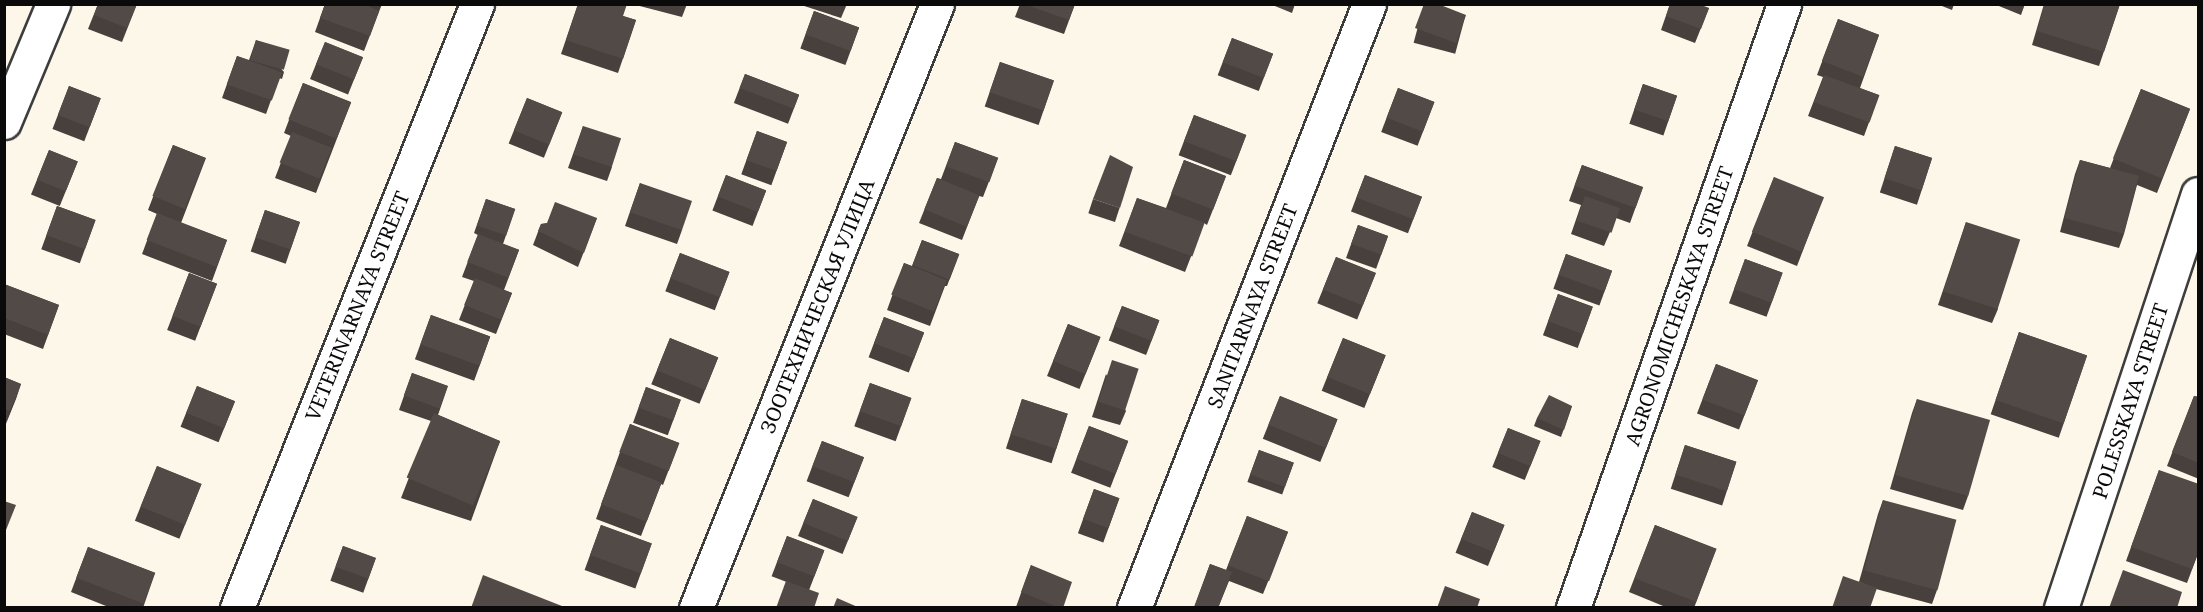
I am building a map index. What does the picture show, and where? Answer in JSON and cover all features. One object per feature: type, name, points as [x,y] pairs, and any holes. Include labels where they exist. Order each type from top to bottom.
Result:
[{"type":"street","points":[[4,122],[52,4]]},
{"type":"street","name":"VETERINARNAYA STREET","points":[[237,608],[477,4]]},
{"type":"street","name":"ЗООТЕХНИЧЕСКАЯ УЛИЦА","points":[[696,608],[937,4]]},
{"type":"street","name":"SANITARNAYA STREET","points":[[1134,608],[1369,4]]},
{"type":"street","name":"AGRONOMICHESKAYA STREET","points":[[1573,608],[1785,4]]},
{"type":"street","name":"POLESSKAYA STREET","points":[[2061,608],[2199,194]]},
{"type":"building","points":[[98,4],[137,4],[127,28],[94,15]]},
{"type":"building","points":[[325,4],[364,4],[379,11],[370,36],[320,18]]},
{"type":"building","points":[[578,4],[627,4],[623,16],[636,20],[623,59],[566,40]]},
{"type":"building","points":[[1024,4],[1075,4],[1069,20]]},
{"type":"building","points":[[1424,4],[1438,4],[1466,15],[1456,43],[1415,28]]},
{"type":"building","points":[[1670,4],[1699,4],[1709,8],[1701,29],[1666,16]]},
{"type":"building","points":[[2045,4],[2120,4],[2104,52],[2037,31]]},
{"type":"building","points":[[814,11],[859,27],[851,51],[805,34]]},
{"type":"building","points":[[1838,19],[1879,35],[1863,77],[1822,61]]},
{"type":"building","points":[[1232,38],[1273,54],[1264,78],[1223,62]]},
{"type":"building","points":[[256,40],[290,50],[284,70],[250,60]]},
{"type":"building","points":[[325,42],[363,57],[354,80],[316,64]]},
{"type":"building","points":[[237,56],[282,72],[272,101],[227,84]]},
{"type":"building","points":[[1000,62],[1054,81],[1043,111],[990,92]]},
{"type":"building","points":[[745,74],[799,95],[794,109],[740,88]]},
{"type":"building","points":[[1824,75],[1879,95],[1870,122],[1814,102]]},
{"type":"building","points":[[303,83],[351,102],[337,139],[288,119]]},
{"type":"building","points":[[1643,84],[1677,96],[1668,121],[1634,110]]},
{"type":"building","points":[[69,86],[101,98],[90,127],[58,115]]},
{"type":"building","points":[[1398,88],[1434,102],[1423,132],[1387,118]]},
{"type":"building","points":[[2141,89],[2190,109],[2162,178],[2113,159]]},
{"type":"building","points":[[527,98],[562,112],[549,145],[514,130]]},
{"type":"building","points":[[1194,115],[1246,135],[1236,161],[1184,141]]},
{"type":"building","points":[[583,126],[621,138],[612,167],[574,155]]},
{"type":"building","points":[[757,131],[787,142],[776,171],[746,160]]},
{"type":"building","points":[[292,132],[332,148],[320,179],[280,163]]},
{"type":"building","points":[[955,142],[998,158],[989,182],[946,166]]},
{"type":"building","points":[[173,145],[205,158],[185,209],[152,196]]},
{"type":"building","points":[[1895,146],[1932,158],[1922,190],[1884,178]]},
{"type":"building","points":[[49,150],[78,162],[66,191],[37,180]]},
{"type":"building","points":[[1110,155],[1133,167],[1120,208],[1093,199]]},
{"type":"building","points":[[1184,160],[1226,176],[1213,210],[1171,194]]},
{"type":"building","points":[[2080,160],[2139,176],[2123,234],[2064,218]]},
{"type":"building","points":[[1582,165],[1643,187],[1636,208],[1574,186]]},
{"type":"building","points":[[726,175],[766,190],[758,212],[718,196]]},
{"type":"building","points":[[1365,175],[1422,197],[1413,219],[1356,197]]},
{"type":"building","points":[[1774,177],[1824,197],[1802,252],[1752,232]]},
{"type":"building","points":[[937,178],[980,195],[967,227],[924,210]]},
{"type":"building","points":[[640,183],[692,201],[682,230],[630,212]]},
{"type":"building","points":[[1585,196],[1620,208],[1612,233],[1577,221]]},
{"type":"building","points":[[1137,198],[1205,223],[1192,256],[1125,232]]},
{"type":"building","points":[[486,199],[515,209],[506,236],[477,225]]},
{"type":"building","points":[[555,202],[597,218],[584,253],[538,231],[541,224],[547,223]]},
{"type":"building","points":[[57,206],[96,220],[85,249],[46,235]]},
{"type":"building","points":[[265,210],[300,222],[291,249],[256,237]]},
{"type":"building","points":[[157,213],[227,240],[217,267],[147,240]]},
{"type":"building","points":[[1966,222],[2020,240],[1998,309],[1943,291]]},
{"type":"building","points":[[1358,225],[1388,236],[1381,255],[1351,244]]},
{"type":"building","points":[[478,234],[519,250],[508,278],[467,262]]},
{"type":"building","points":[[922,240],[959,254],[950,280],[912,265]]},
{"type":"building","points":[[680,253],[729,272],[720,297],[670,278]]},
{"type":"building","points":[[1566,254],[1612,271],[1605,291],[1558,275]]},
{"type":"building","points":[[1336,257],[1376,273],[1363,306],[1323,289]]},
{"type":"building","points":[[1745,259],[1783,273],[1772,303],[1734,289]]},
{"type":"building","points":[[904,263],[947,280],[934,312],[891,295]]},
{"type":"building","points":[[189,273],[217,284],[201,327],[173,316]]},
{"type":"building","points":[[475,278],[512,293],[501,320],[464,305]]},
{"type":"building","points":[[4,284],[59,305],[48,335],[4,318]]},
{"type":"building","points":[[1558,294],[1593,307],[1583,334],[1548,321]]},
{"type":"building","points":[[1122,306],[1159,320],[1151,341],[1114,327]]},
{"type":"building","points":[[431,315],[490,337],[480,366],[420,344]]},
{"type":"building","points":[[884,317],[924,332],[914,359],[874,343]]},
{"type":"building","points":[[1068,324],[1100,337],[1085,374],[1053,361]]},
{"type":"building","points":[[2019,332],[2087,355],[2064,424],[1996,400]]},
{"type":"building","points":[[670,338],[718,357],[705,390],[657,370]]},
{"type":"building","points":[[1343,338],[1386,355],[1370,394],[1327,377]]},
{"type":"building","points":[[1112,360],[1139,369],[1125,410],[1098,402]]},
{"type":"building","points":[[1716,364],[1758,380],[1744,416],[1702,399]]},
{"type":"building","points":[[412,373],[448,386],[439,409],[404,396]]},
{"type":"building","points":[[4,377],[21,384],[10,411],[4,409]]},
{"type":"building","points":[[870,383],[911,398],[901,426],[860,411]]},
{"type":"building","points":[[197,386],[235,401],[224,428],[186,413]]},
{"type":"building","points":[[646,387],[681,400],[673,420],[638,408]]},
{"type":"building","points":[[1549,395],[1572,406],[1564,430],[1537,418]]},
{"type":"building","points":[[1280,396],[1337,419],[1326,448],[1268,425]]},
{"type":"building","points":[[2194,396],[2199,397],[2199,463],[2172,452]]},
{"type":"building","points":[[1022,399],[1068,414],[1056,449],[1011,434]]},
{"type":"building","points":[[1917,399],[1990,420],[1968,496],[1895,475]]},
{"type":"building","points":[[434,413],[500,441],[473,506],[407,477]]},
{"type":"building","points":[[630,424],[679,443],[669,471],[619,452]]},
{"type":"building","points":[[1089,426],[1128,441],[1116,474],[1076,459]]},
{"type":"building","points":[[1508,428],[1540,441],[1530,466],[1498,453]]},
{"type":"building","points":[[822,441],[864,457],[854,482],[812,466]]},
{"type":"building","points":[[1685,445],[1736,462],[1727,491],[1675,474]]},
{"type":"building","points":[[1259,450],[1294,463],[1285,487],[1250,474]]},
{"type":"building","points":[[616,465],[662,483],[647,522],[601,504]]},
{"type":"building","points":[[157,466],[202,484],[185,525],[141,507]]},
{"type":"building","points":[[2159,470],[2199,484],[2199,551],[2192,569],[2131,547]]},
{"type":"building","points":[[1094,489],[1119,498],[1108,528],[1083,519]]},
{"type":"building","points":[[813,499],[858,517],[848,541],[803,523]]},
{"type":"building","points":[[1883,500],[1956,520],[1938,590],[1864,571]]},
{"type":"building","points":[[4,501],[16,505],[4,535]]},
{"type":"building","points":[[1472,512],[1504,525],[1494,552],[1461,539]]},
{"type":"building","points":[[1247,516],[1288,532],[1269,581],[1228,565]]},
{"type":"building","points":[[601,525],[652,543],[641,574],[590,555]]},
{"type":"building","points":[[1655,525],[1717,549],[1696,602],[1635,578]]},
{"type":"building","points":[[787,536],[824,550],[814,576],[777,562]]},
{"type":"building","points":[[343,546],[376,558],[368,579],[335,567]]},
{"type":"building","points":[[88,547],[155,573],[143,604],[76,578]]},
{"type":"building","points":[[1210,564],[1232,572],[1218,608],[1196,608],[1194,607]]},
{"type":"building","points":[[1031,565],[1072,582],[1063,608],[1021,592]]},
{"type":"building","points":[[2123,570],[2182,592],[2177,608],[2109,608]]},
{"type":"building","points":[[483,575],[567,608],[471,608]]},
{"type":"building","points":[[1843,576],[1877,588],[1870,608],[1832,608]]},
{"type":"building","points":[[786,581],[819,593],[814,608],[776,608]]},
{"type":"building","points":[[1445,586],[1480,599],[1477,608],[1437,608]]},
{"type":"building","points":[[837,598],[860,608],[833,608]]}]
